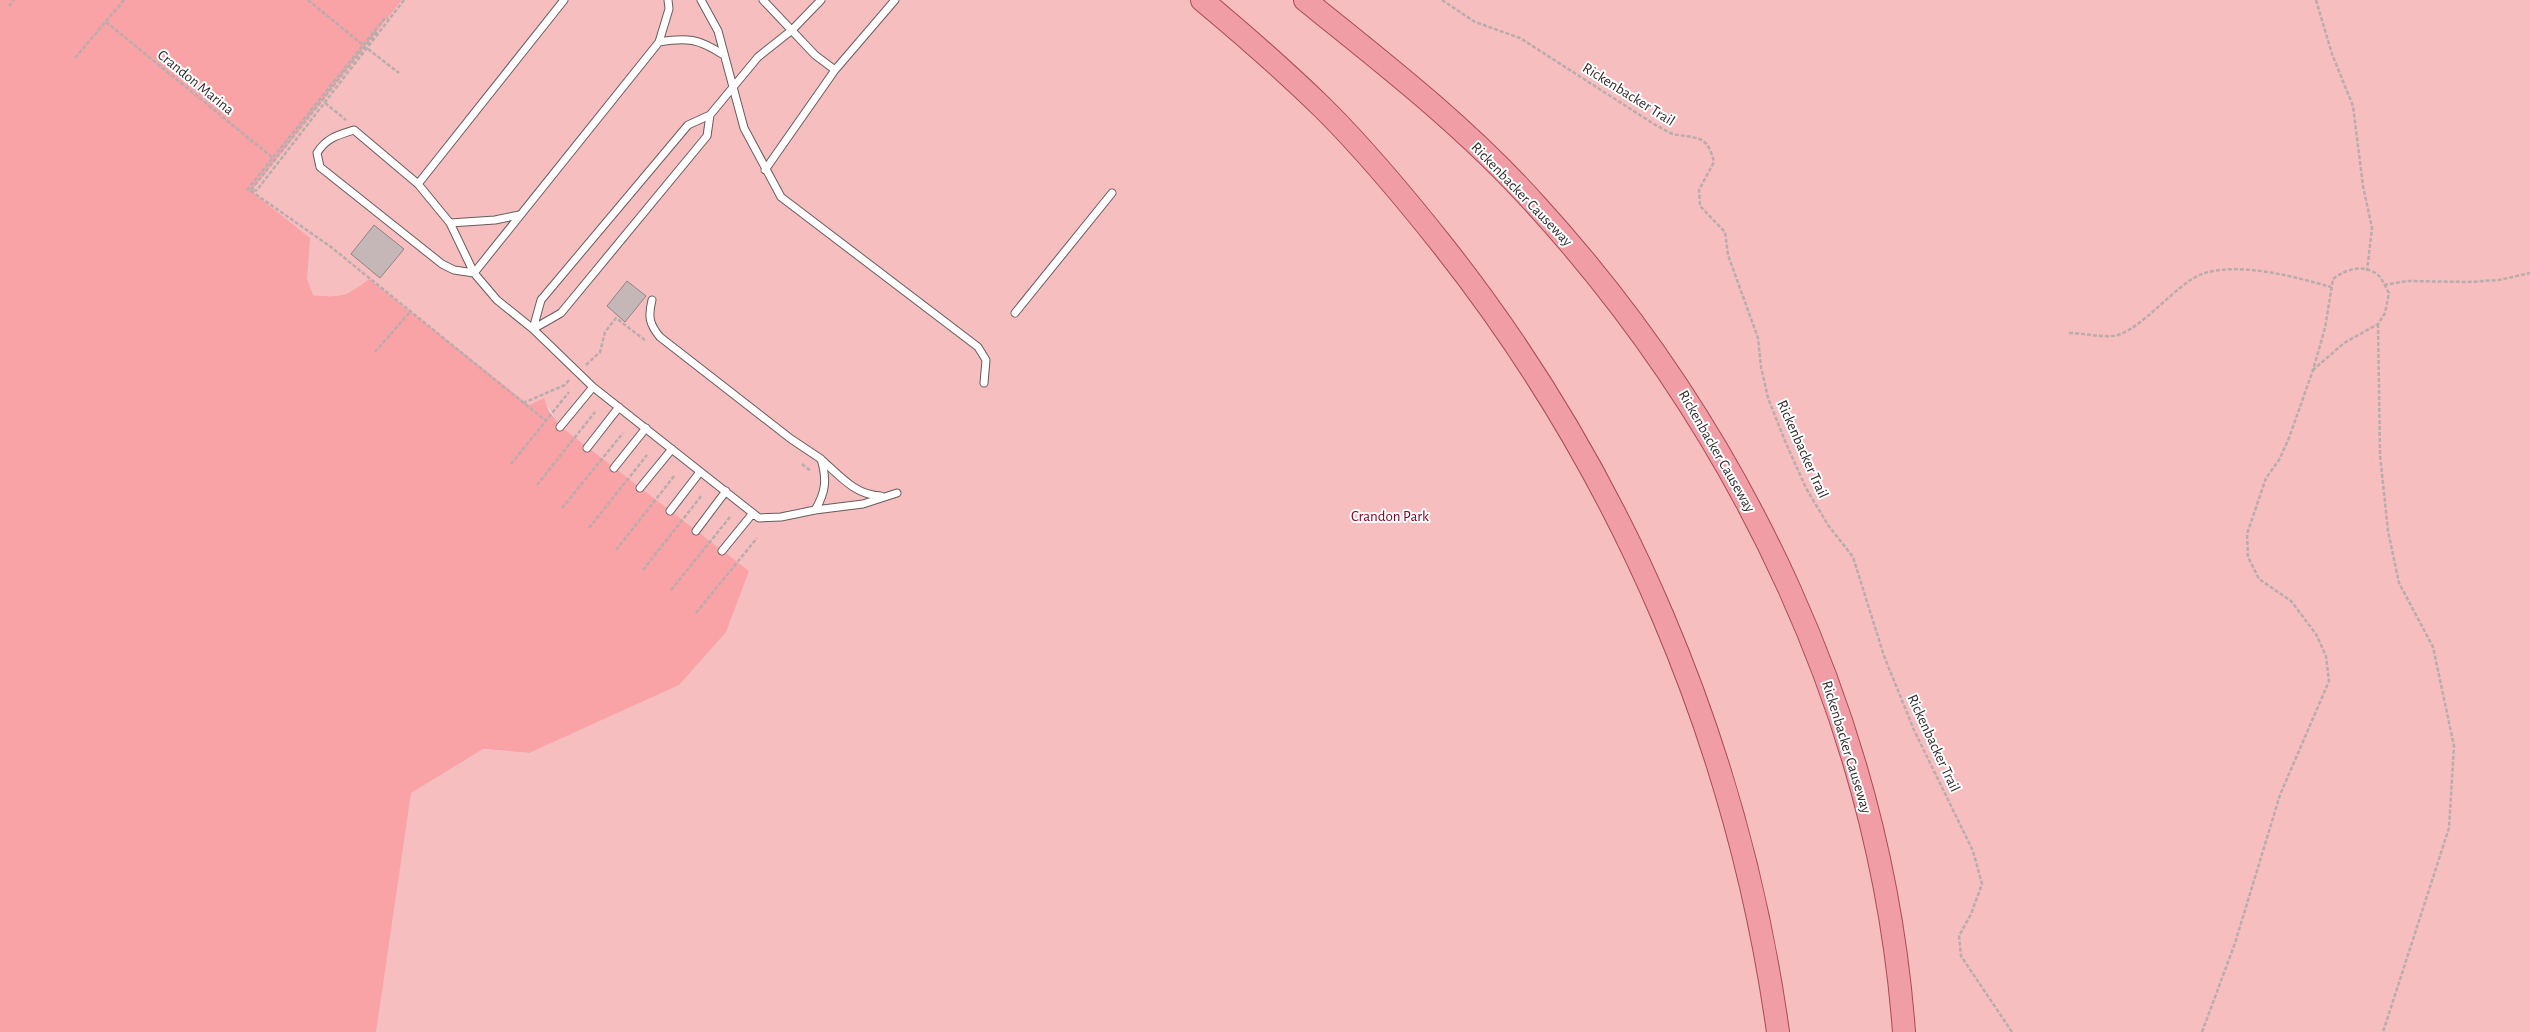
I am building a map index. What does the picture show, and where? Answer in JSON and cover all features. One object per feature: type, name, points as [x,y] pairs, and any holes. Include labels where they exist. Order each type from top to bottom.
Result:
[{"type":"main road","points":[[1202,0],[1283,70],[1326,111],[1381,170],[1471,281],[1543,386],[1576,439],[1640,563],[1683,664],[1709,738],[1746,863],[1761,932],[1778,1032]]},
{"type":"main road","name":"Rickenbacker Causeway","points":[[1305,0],[1443,114],[1534,202],[1575,249],[1622,308],[1665,366],[1720,452],[1783,574],[1810,636],[1846,735],[1863,795],[1883,884],[1898,969],[1904,1032]]},
{"type":"lane","points":[[418,184],[564,0]]},
{"type":"lane","points":[[474,273],[659,42],[669,9],[668,0]]},
{"type":"lane","points":[[701,0],[718,31],[722,54],[734,87],[744,128],[765,170],[781,196],[978,347],[986,360],[984,383]]},
{"type":"lane","points":[[763,0],[815,55],[835,70]]},
{"type":"lane","points":[[533,328],[541,300],[688,125],[710,114],[758,57],[792,30],[821,0]]},
{"type":"lane","points":[[765,170],[835,70],[895,0]]},
{"type":"lane","points":[[659,42],[680,38],[703,42],[722,54]]},
{"type":"lane","points":[[533,328],[561,313],[707,136],[710,114]]},
{"type":"lane","points":[[474,273],[454,270],[442,264],[320,167],[317,153],[323,143],[337,135],[354,130],[418,184],[450,224],[474,273],[497,300],[533,328],[593,387],[759,518],[781,517],[815,510],[863,504],[897,493],[884,497],[869,496],[852,487],[821,459],[791,439],[660,337],[652,327],[648,314],[652,300]]},
{"type":"lane","points":[[1015,313],[1112,192]]},
{"type":"lane","points":[[450,224],[487,221],[519,215]]},
{"type":"lane","points":[[560,427],[593,387]]},
{"type":"lane","points":[[587,448],[619,407]]},
{"type":"lane","points":[[614,468],[646,428]]},
{"type":"lane","points":[[640,488],[672,449]]},
{"type":"lane","points":[[815,510],[823,496],[826,482],[821,459]]},
{"type":"lane","points":[[670,511],[700,472]]},
{"type":"lane","points":[[696,531],[726,491]]},
{"type":"lane","points":[[722,551],[753,513]]},
{"type":"path","points":[[9,6],[14,0]]},
{"type":"path","points":[[75,58],[124,0]]},
{"type":"path","points":[[308,0],[363,45]]},
{"type":"path","name":"Rickenbacker Trail","points":[[1442,0],[1475,22],[1520,38],[1657,126],[1676,135],[1689,136],[1704,140],[1711,149],[1714,162],[1699,190],[1700,206],[1725,232],[1728,255],[1758,338],[1761,367],[1768,398],[1785,441],[1813,500],[1828,525],[1853,557],[1884,656],[1914,730],[1974,851],[1982,884],[1971,914],[1958,936],[1961,956],[2012,1032]]},
{"type":"path","points":[[2316,0],[2332,54],[2353,106],[2363,186],[2372,228],[2367,271]]},
{"type":"path","points":[[247,190],[384,19],[388,18],[251,191]]},
{"type":"path","name":"Crandon Marina","points":[[106,22],[273,158]]},
{"type":"path","points":[[368,49],[399,73]]},
{"type":"path","points":[[320,99],[348,121],[354,130]]},
{"type":"path","points":[[2202,1032],[2235,943],[2280,795],[2329,681],[2326,656],[2316,634],[2291,601],[2259,579],[2248,557],[2247,534],[2266,478],[2279,460],[2289,438],[2313,370],[2325,328],[2333,279],[2343,271],[2356,268],[2377,274],[2390,293],[2385,313],[2378,324],[2344,343],[2313,370]]},
{"type":"path","points":[[2069,332],[2113,336],[2135,325],[2202,274],[2230,270],[2265,271],[2331,287]]},
{"type":"path","points":[[2384,285],[2407,281],[2468,282],[2499,280],[2530,273]]},
{"type":"path","points":[[374,352],[410,312]]},
{"type":"path","points":[[546,421],[523,403],[565,385],[600,352],[605,332],[616,318],[648,342]]},
{"type":"path","points":[[2378,324],[2380,455],[2388,531],[2399,583],[2433,646],[2454,746],[2448,828],[2382,1032]]},
{"type":"path","points":[[511,464],[569,392]]},
{"type":"path","points":[[537,485],[595,412]]},
{"type":"path","points":[[562,508],[622,433]]},
{"type":"path","points":[[589,528],[647,455]]},
{"type":"path","points":[[798,461],[811,471]]},
{"type":"path","points":[[616,550],[675,475]]},
{"type":"path","points":[[643,570],[702,496]]},
{"type":"path","points":[[671,590],[730,517]]},
{"type":"path","points":[[696,613],[757,538]]},
{"type":"green space","name":"Crandon Park","points":[[402,0],[2530,0],[2530,1032],[375,1032],[410,793],[482,749],[528,753],[678,685],[560,427],[543,399],[529,405],[368,280],[354,290],[342,295],[312,295],[250,191]]},
{"type":"shaded area","points":[[0,0],[402,0],[251,191],[310,238],[307,279],[313,295],[337,296],[355,289],[369,279],[529,405],[544,398],[549,411],[561,427],[749,571],[726,632],[679,685],[529,753],[483,749],[411,793],[376,1032],[0,1032]]},
{"type":"building","points":[[374,225],[404,249],[380,278],[351,254]]},
{"type":"building","points":[[627,281],[646,296],[625,322],[607,306]]}]
